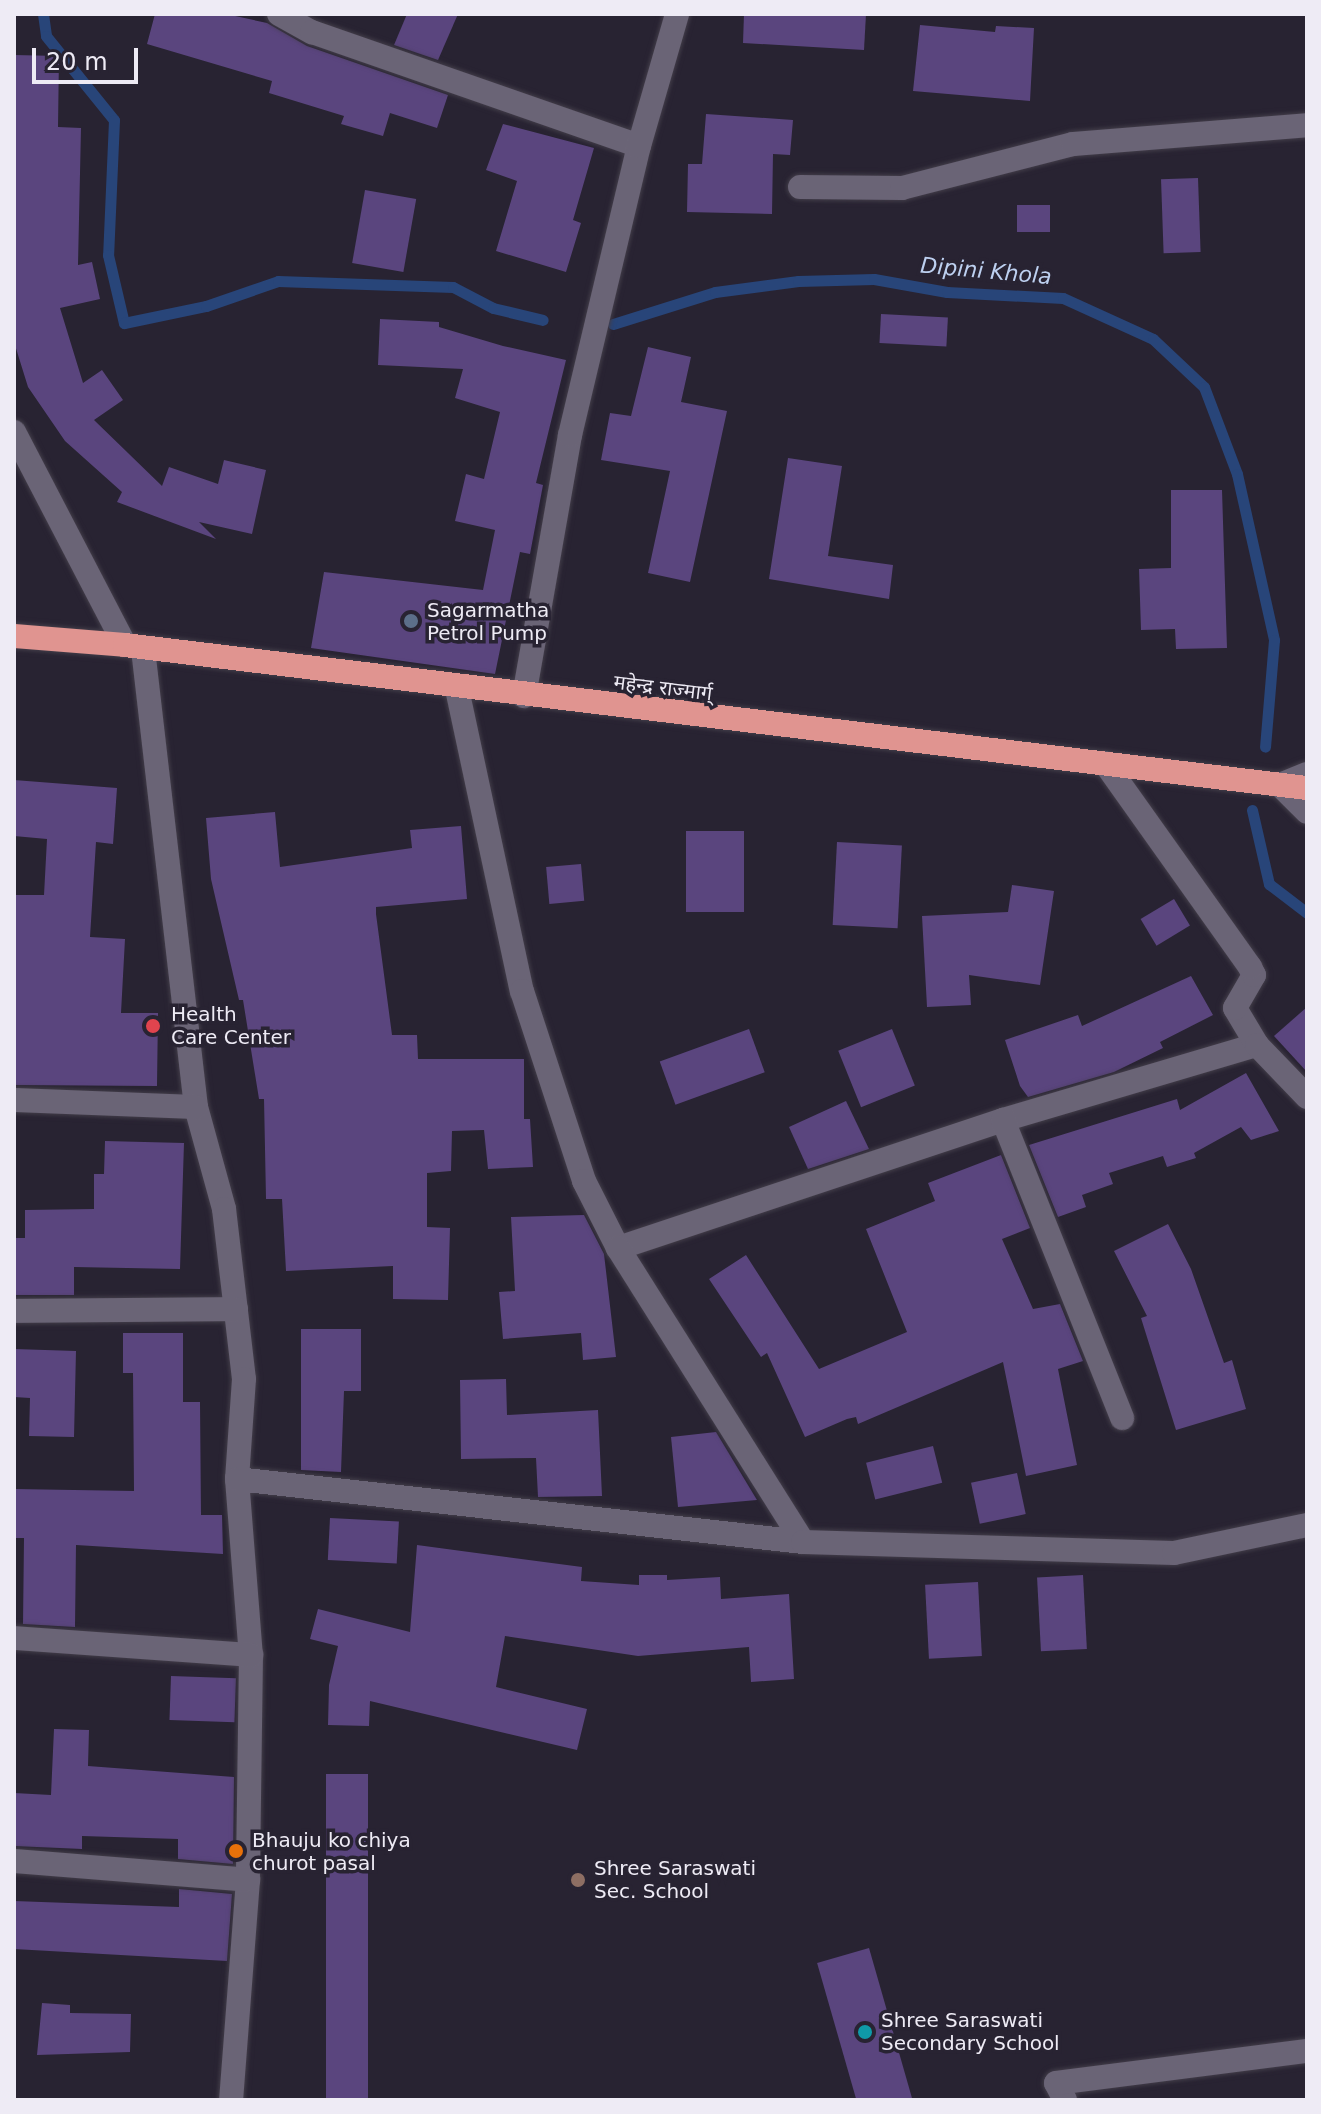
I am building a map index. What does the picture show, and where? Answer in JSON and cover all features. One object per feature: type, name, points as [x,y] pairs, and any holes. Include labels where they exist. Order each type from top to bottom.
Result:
[{"type":"highway","name":"महेन्द्र राज्मार्ग्","points":[[14,636],[134,647],[457,689],[1307,788]]},
{"type":"street","points":[[279,14],[312,32],[639,146]]},
{"type":"street","points":[[524,696],[570,435],[639,146],[677,14]]},
{"type":"street","points":[[800,187],[902,188],[1073,144],[1307,125]]},
{"type":"street","points":[[14,432],[134,647],[196,1107],[224,1209],[244,1379],[237,1479],[251,1655],[248,1880],[231,2100]]},
{"type":"street","points":[[457,689],[522,991],[584,1181],[618,1248],[803,1542]]},
{"type":"street","points":[[1105,763],[1250,967],[1254,975],[1235,1008],[1257,1045],[1307,1097]]},
{"type":"street","points":[[1307,774],[1280,785],[1307,812]]},
{"type":"street","points":[[618,1248],[1003,1120],[1257,1045]]},
{"type":"street","points":[[14,1100],[196,1107]]},
{"type":"street","points":[[1003,1120],[1122,1418]]},
{"type":"street","points":[[14,1311],[236,1309]]},
{"type":"street","points":[[237,1479],[803,1542],[1174,1553],[1307,1525]]},
{"type":"street","points":[[14,1638],[251,1655]]},
{"type":"street","points":[[14,1861],[248,1880]]},
{"type":"street","points":[[1065,2100],[1056,2083],[1307,2051]]},
{"type":"building","points":[[155,14],[226,14],[267,23],[307,46],[448,95],[437,128],[390,113],[383,136],[341,124],[344,116],[269,93],[272,81],[147,44]]},
{"type":"building","points":[[407,14],[458,14],[438,60],[394,45]]},
{"type":"building","points":[[744,14],[866,14],[864,50],[743,43]]},
{"type":"building","points":[[920,25],[995,32],[996,26],[1034,28],[1030,101],[913,91]]},
{"type":"building","points":[[14,55],[59,56],[58,127],[81,128],[78,265],[92,262],[100,299],[60,308],[83,383],[102,370],[123,400],[94,420],[162,486],[169,467],[218,484],[224,460],[266,470],[252,534],[199,522],[216,539],[117,502],[122,492],[65,441],[28,387],[14,342]]},
{"type":"building","points":[[706,114],[793,120],[790,155],[773,154],[772,214],[687,212],[688,164],[702,164]]},
{"type":"building","points":[[503,124],[594,148],[573,220],[581,223],[566,272],[496,251],[517,181],[486,170]]},
{"type":"building","points":[[1198,178],[1201,252],[1164,253],[1161,179]]},
{"type":"building","points":[[365,190],[416,199],[403,272],[352,263]]},
{"type":"building","points":[[1017,205],[1050,205],[1050,232],[1017,232]]},
{"type":"building","points":[[881,314],[948,318],[946,346],[879,343]]},
{"type":"building","points":[[380,319],[439,322],[439,327],[566,360],[536,483],[543,485],[530,554],[520,552],[495,674],[311,648],[324,572],[483,590],[495,530],[455,521],[466,474],[484,479],[500,412],[455,398],[463,369],[378,365]]},
{"type":"building","points":[[648,347],[691,357],[681,402],[727,411],[690,582],[648,573],[670,471],[601,460],[610,413],[631,416]]},
{"type":"building","points":[[788,458],[842,466],[828,556],[893,565],[889,599],[769,579]]},
{"type":"building","points":[[1171,490],[1222,490],[1227,648],[1176,649],[1175,629],[1141,630],[1139,569],[1171,568]]},
{"type":"building","points":[[14,780],[117,788],[113,844],[96,842],[90,937],[125,939],[121,1013],[158,1013],[157,1086],[14,1085],[14,895],[44,895],[47,839],[14,836]]},
{"type":"building","points":[[275,812],[280,867],[412,848],[410,830],[461,826],[467,899],[376,907],[392,1035],[417,1035],[418,1059],[524,1059],[524,1119],[530,1119],[533,1167],[488,1169],[484,1130],[452,1131],[451,1171],[427,1173],[427,1227],[450,1228],[448,1300],[393,1299],[393,1266],[286,1271],[282,1199],[266,1199],[264,1099],[259,1099],[243,1000],[239,1000],[211,879],[206,818]]},
{"type":"building","points":[[686,831],[744,831],[744,912],[686,912]]},
{"type":"building","points":[[837,842],[902,845],[898,928],[833,925]]},
{"type":"building","points":[[581,864],[584,901],[549,904],[546,867]]},
{"type":"building","points":[[1012,885],[1054,891],[1040,985],[969,975],[971,1005],[927,1007],[922,916],[1008,912]]},
{"type":"building","points":[[1174,899],[1190,926],[1157,946],[1141,919]]},
{"type":"building","points":[[1191,976],[1213,1015],[1160,1042],[1163,1048],[1114,1072],[1028,1097],[1020,1086],[1005,1040],[1078,1015],[1082,1026]]},
{"type":"building","points":[[1307,1007],[1307,1072],[1274,1036]]},
{"type":"building","points":[[749,1029],[765,1072],[675,1105],[660,1061]]},
{"type":"building","points":[[892,1029],[915,1086],[861,1107],[838,1051]]},
{"type":"building","points":[[1246,1073],[1279,1131],[1251,1140],[1241,1127],[1194,1153],[1196,1158],[1167,1167],[1163,1156],[1109,1173],[1113,1184],[1082,1195],[1086,1207],[1058,1217],[1029,1145],[1177,1099],[1180,1110]]},
{"type":"building","points":[[846,1101],[869,1149],[808,1169],[789,1127]]},
{"type":"building","points":[[105,1141],[184,1143],[180,1269],[74,1267],[74,1295],[16,1295],[15,1238],[25,1238],[25,1210],[94,1209],[94,1174],[104,1174]]},
{"type":"building","points":[[1001,1155],[1030,1228],[1002,1239],[1033,1309],[1060,1304],[1083,1361],[1058,1369],[1077,1465],[1026,1476],[1003,1362],[858,1424],[856,1417],[847,1419],[805,1437],[767,1353],[761,1357],[709,1279],[746,1255],[819,1369],[907,1332],[866,1229],[935,1201],[928,1183]]},
{"type":"building","points":[[584,1215],[604,1254],[616,1357],[583,1360],[581,1333],[503,1339],[499,1292],[515,1291],[511,1217]]},
{"type":"building","points":[[1168,1224],[1191,1269],[1224,1363],[1232,1360],[1246,1409],[1176,1430],[1141,1318],[1147,1316],[1114,1251]]},
{"type":"building","points":[[301,1329],[361,1329],[361,1391],[344,1391],[341,1472],[301,1470]]},
{"type":"building","points":[[123,1333],[183,1333],[183,1402],[200,1402],[201,1515],[222,1515],[223,1554],[76,1545],[75,1627],[23,1624],[24,1538],[14,1538],[14,1489],[134,1491],[133,1373],[123,1373]]},
{"type":"building","points":[[14,1349],[76,1351],[74,1437],[29,1436],[30,1398],[14,1397]]},
{"type":"building","points":[[506,1379],[507,1415],[598,1410],[602,1496],[538,1497],[536,1458],[461,1459],[460,1380]]},
{"type":"building","points":[[716,1432],[757,1500],[678,1507],[671,1437]]},
{"type":"building","points":[[933,1446],[942,1483],[875,1500],[866,1463]]},
{"type":"building","points":[[1017,1473],[1026,1514],[980,1524],[971,1483]]},
{"type":"building","points":[[330,1518],[399,1522],[397,1564],[328,1560]]},
{"type":"building","points":[[417,1545],[582,1567],[581,1581],[639,1585],[639,1575],[667,1575],[667,1580],[720,1577],[721,1599],[789,1594],[794,1679],[751,1682],[749,1647],[638,1656],[505,1636],[496,1687],[587,1709],[577,1750],[370,1701],[369,1726],[328,1725],[329,1685],[338,1646],[310,1639],[318,1609],[410,1632]]},
{"type":"building","points":[[1083,1575],[1087,1649],[1041,1651],[1037,1577]]},
{"type":"building","points":[[978,1582],[982,1656],[929,1659],[925,1585]]},
{"type":"building","points":[[171,1676],[236,1678],[234,1722],[169,1720]]},
{"type":"building","points":[[54,1729],[89,1730],[88,1766],[234,1777],[233,1864],[178,1859],[178,1839],[82,1836],[82,1849],[14,1846],[14,1793],[51,1795]]},
{"type":"building","points":[[326,1774],[368,1774],[368,2100],[326,2100]]},
{"type":"building","points":[[179,1889],[232,1894],[227,1961],[14,1949],[14,1901],[179,1907]]},
{"type":"building","name":"Shree Saraswati Secondary School","points":[[869,1948],[913,2100],[856,2100],[817,1963]]},
{"type":"building","points":[[42,2003],[70,2005],[70,2013],[131,2014],[130,2052],[37,2055]]},
{"type":"waterway","points":[[43,14],[46,36],[114,120],[108,255],[124,323],[206,306],[278,281],[453,287],[493,308],[543,320]]},
{"type":"waterway","name":"Dipini Khola","points":[[613,324],[715,292],[798,281],[874,279],[947,292],[1063,298],[1153,339],[1204,387],[1237,474],[1274,640],[1265,747]]},
{"type":"waterway","name":"Dipini Khola","points":[[1252,810],[1269,884],[1307,913]]},
{"type":"place","name":"Sagarmatha Petrol Pump","points":[[411,621]]},
{"type":"place","name":"Health Care Center","points":[[153,1026]]},
{"type":"place","name":"Bhauju ko chiya churot pasal","points":[[236,1851]]},
{"type":"place","name":"Shree Saraswati Sec. School","points":[[578,1880]]},
{"type":"place","name":"Shree Saraswati Secondary School","points":[[865,2032]]}]
